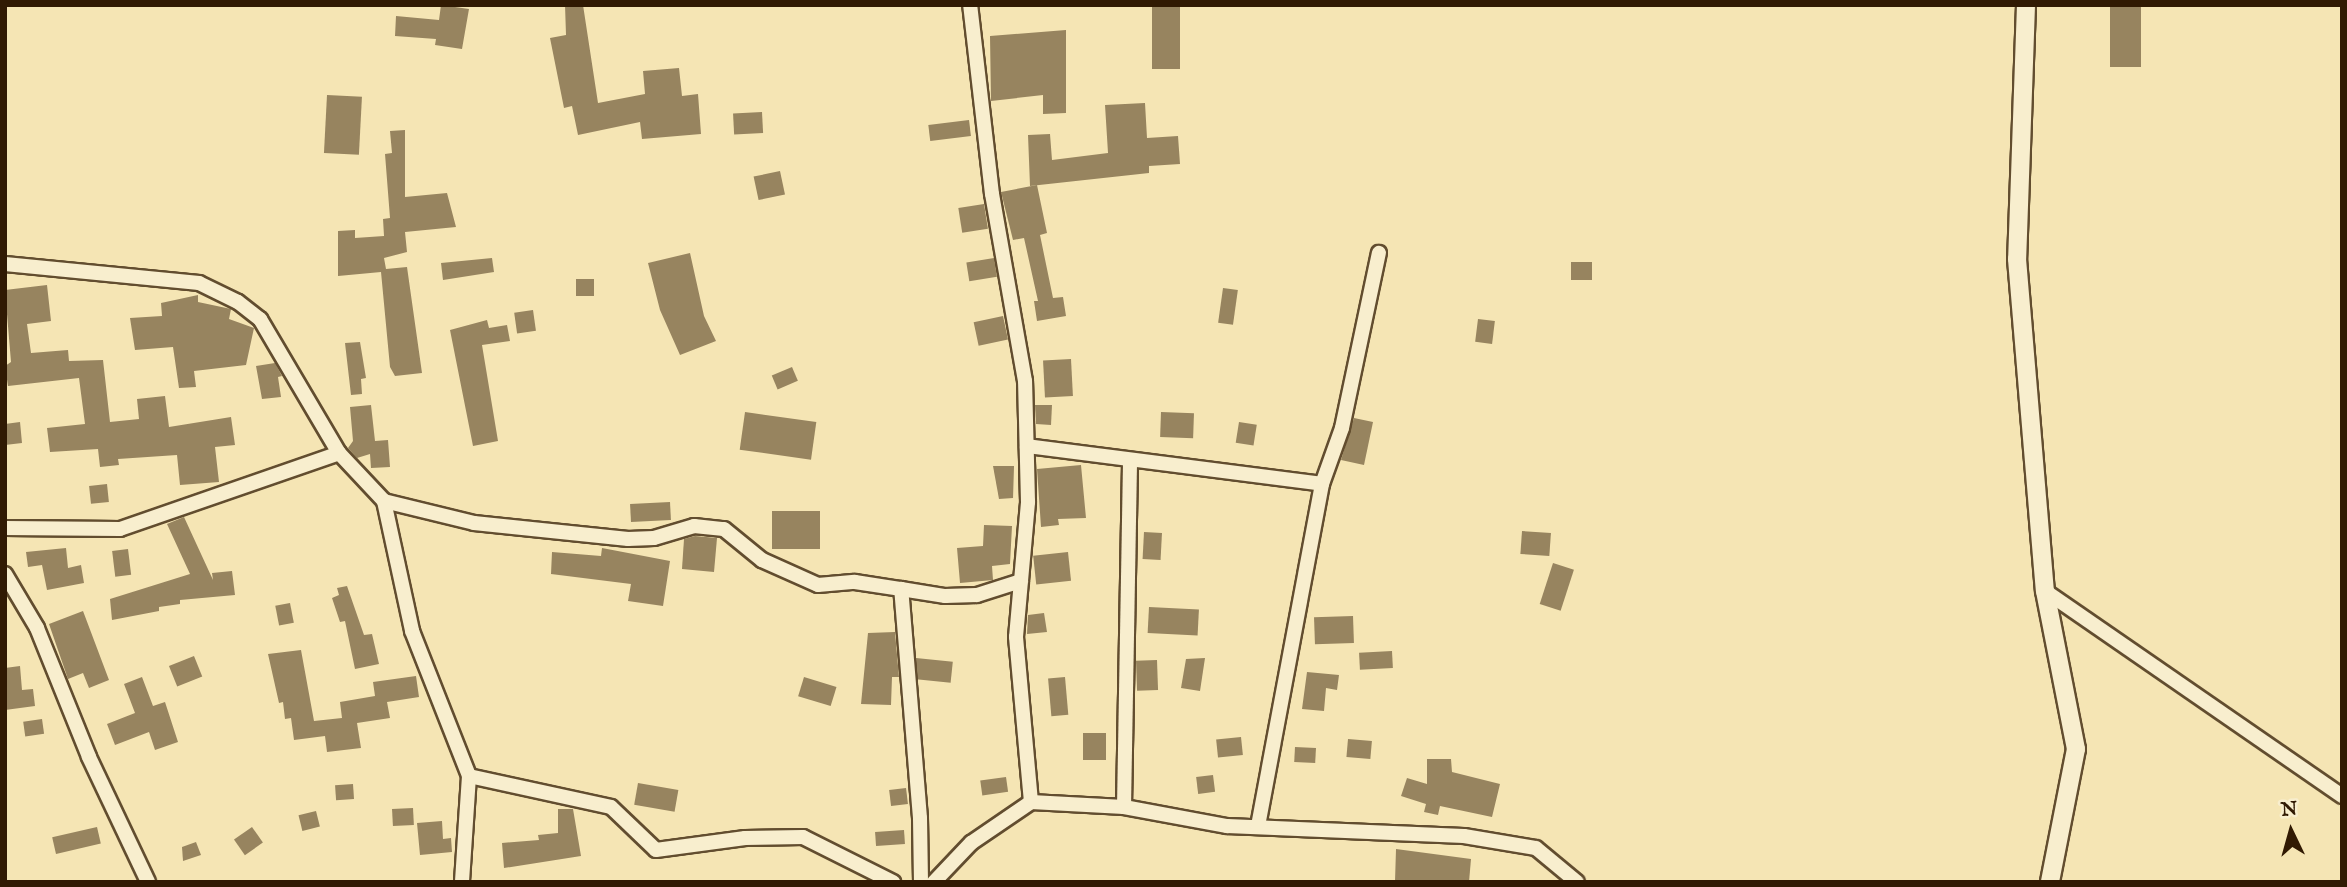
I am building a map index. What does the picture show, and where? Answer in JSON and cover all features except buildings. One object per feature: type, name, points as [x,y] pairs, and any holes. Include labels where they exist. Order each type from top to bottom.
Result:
[{"type":"street","points":[[970,5],[992,194],[1025,381],[1027,446],[1016,637],[1031,802]]},
{"type":"street","points":[[2026,5],[2017,259],[2045,591],[2076,749],[2050,882]]},
{"type":"street","points":[[1258,826],[1322,484],[1342,428],[1379,253]]},
{"type":"street","points":[[5,264],[199,283],[238,302],[260,318],[339,453],[384,500],[412,631],[469,776],[462,882]]},
{"type":"street","points":[[1027,446],[1322,484]]},
{"type":"street","points":[[5,528],[120,529],[339,453]]},
{"type":"street","points":[[1124,807],[1130,460]]},
{"type":"street","points":[[384,500],[474,523],[628,539],[654,538],[694,526],[724,529],[762,560],[818,585],[855,582],[945,596],[977,595],[1021,581]]},
{"type":"street","points":[[5,573],[37,628],[89,757],[148,882]]},
{"type":"street","points":[[901,589],[920,818],[921,882]]},
{"type":"street","points":[[2045,591],[2342,796]]},
{"type":"street","points":[[469,776],[611,807],[656,850],[745,838],[803,837],[893,882]]},
{"type":"street","points":[[934,882],[971,844],[1031,802],[1124,807],[1227,826],[1464,836],[1536,848],[1577,882]]}]
